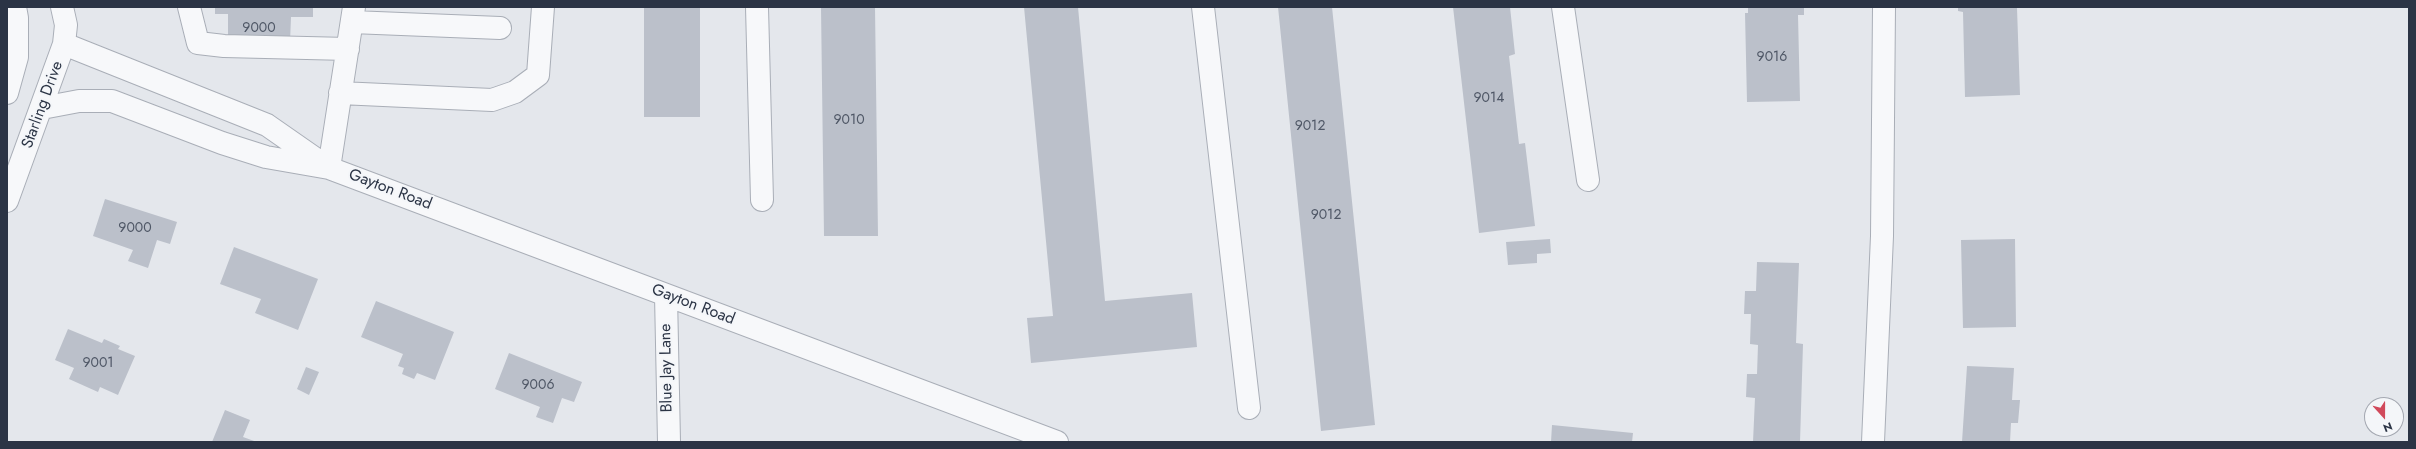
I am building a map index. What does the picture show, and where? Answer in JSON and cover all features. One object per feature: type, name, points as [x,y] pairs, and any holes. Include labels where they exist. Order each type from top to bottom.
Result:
[{"type":"street","points":[[7,93],[17,18],[15,7]]},
{"type":"street","name":"Starling Drive","points":[[7,201],[64,44],[66,25],[62,7]]},
{"type":"street","points":[[189,7],[198,43],[224,46],[348,49]]},
{"type":"street","points":[[340,93],[492,100],[515,92],[538,75],[543,7]]},
{"type":"street","points":[[757,7],[762,200]]},
{"type":"street","points":[[1203,7],[1249,408]]},
{"type":"street","points":[[1563,7],[1588,180]]},
{"type":"street","points":[[1874,442],[1882,236],[1884,7]]},
{"type":"street","points":[[329,168],[353,14],[500,28]]},
{"type":"street","name":"Gayton Road","points":[[64,44],[267,125],[329,168]]},
{"type":"street","name":"Gayton Road","points":[[42,108],[79,101],[112,101],[222,143],[266,157],[329,168],[1056,442]]},
{"type":"street","name":"Blue Jay Lane","points":[[666,295],[669,442]]},
{"type":"building","points":[[215,7],[313,7],[313,17],[291,17],[290,42],[228,41],[228,14],[215,14]]},
{"type":"building","points":[[644,7],[700,7],[700,117],[644,117]]},
{"type":"building","points":[[821,7],[875,7],[878,236],[824,236]]},
{"type":"building","points":[[1024,7],[1078,7],[1105,301],[1192,293],[1197,347],[1031,363],[1027,318],[1053,316]]},
{"type":"building","points":[[1278,7],[1332,7],[1375,425],[1321,431]]},
{"type":"building","points":[[1453,7],[1510,7],[1515,54],[1509,56],[1519,144],[1525,143],[1535,226],[1479,233]]},
{"type":"building","points":[[1748,7],[1804,7],[1804,15],[1798,15],[1800,101],[1747,102],[1745,13],[1748,13]]},
{"type":"building","points":[[1958,7],[2017,8],[2020,95],[1965,97],[1963,12],[1958,11]]},
{"type":"building","points":[[105,199],[177,222],[170,244],[157,240],[148,268],[128,261],[133,250],[93,236]]},
{"type":"building","points":[[1550,239],[1551,253],[1537,254],[1537,263],[1508,265],[1506,242]]},
{"type":"building","points":[[2015,239],[2016,327],[1963,328],[1961,240]]},
{"type":"building","points":[[234,247],[318,279],[298,330],[255,313],[261,299],[220,284]]},
{"type":"building","points":[[1757,262],[1799,263],[1796,343],[1803,344],[1800,442],[1753,442],[1755,398],[1746,397],[1747,374],[1757,374],[1758,345],[1750,344],[1751,314],[1744,314],[1745,291],[1756,291]]},
{"type":"building","points":[[376,301],[454,332],[435,380],[417,373],[414,379],[402,374],[404,368],[398,366],[403,354],[361,337]]},
{"type":"building","points":[[68,329],[102,343],[104,339],[120,346],[118,349],[135,356],[118,395],[100,387],[98,392],[69,379],[74,368],[55,360]]},
{"type":"building","points":[[509,353],[582,382],[574,402],[562,398],[553,423],[536,417],[540,407],[495,389]]},
{"type":"building","points":[[1967,366],[2014,368],[2012,400],[2020,400],[2018,423],[2011,423],[2010,442],[1962,442]]},
{"type":"building","points":[[306,367],[319,372],[309,395],[297,389]]},
{"type":"building","points":[[225,410],[250,420],[243,437],[257,442],[212,442]]},
{"type":"building","points":[[1552,425],[1633,433],[1632,442],[1551,442]]}]
